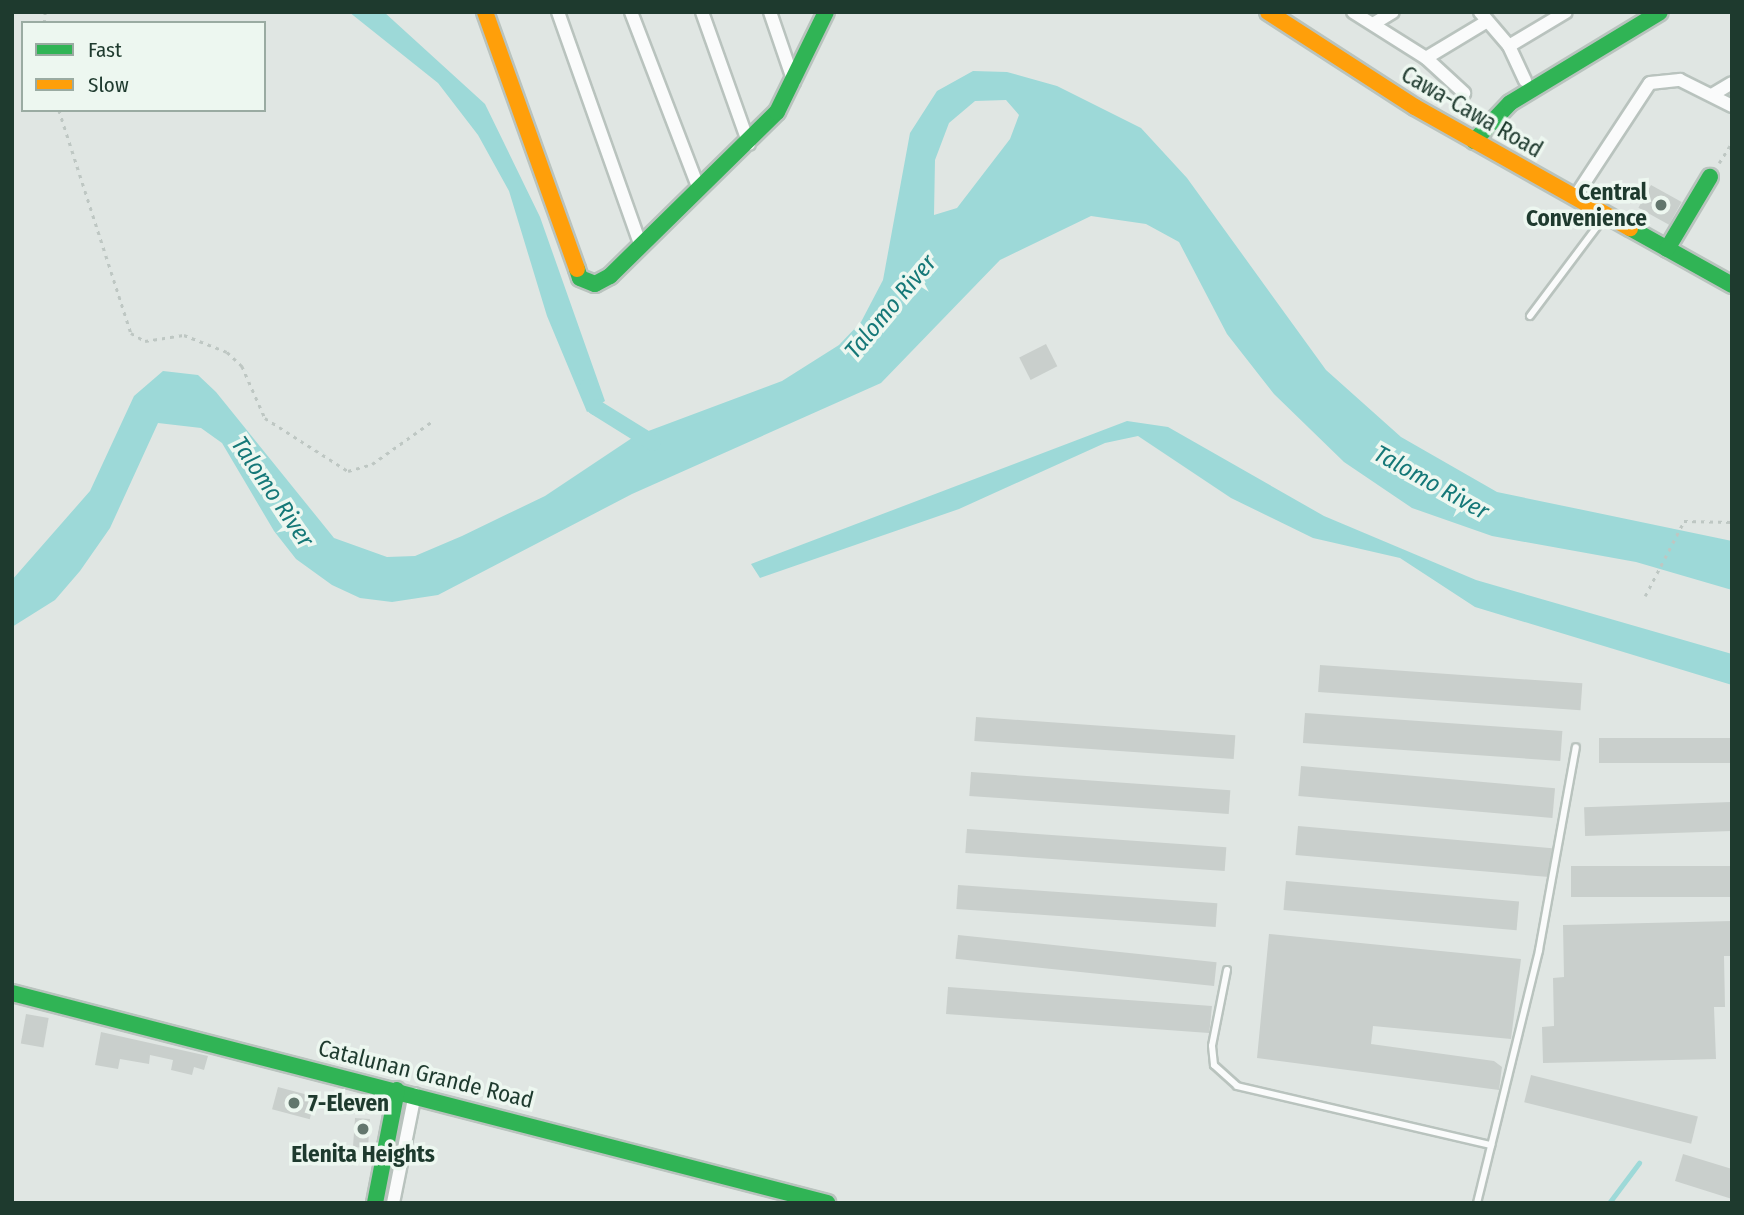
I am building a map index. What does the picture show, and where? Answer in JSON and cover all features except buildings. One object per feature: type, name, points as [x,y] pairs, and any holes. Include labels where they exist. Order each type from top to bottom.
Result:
[{"type":"street","points":[[485,12],[580,278],[601,283],[749,145],[796,85],[826,12]]},
{"type":"street","points":[[558,12],[641,246]]},
{"type":"street","points":[[631,12],[699,189]]},
{"type":"street","points":[[702,12],[749,145]]},
{"type":"street","points":[[770,12],[796,85]]},
{"type":"street","name":"Cawa-Cawa Road","points":[[1268,12],[1474,141],[1732,285]]},
{"type":"street","points":[[1353,12],[1426,58],[1464,93]]},
{"type":"street","points":[[1373,24],[1393,12]]},
{"type":"street","points":[[1474,141],[1510,103],[1660,12]]},
{"type":"street","points":[[1509,46],[1563,13]]},
{"type":"street","points":[[1426,58],[1483,17],[1509,46],[1525,81]]},
{"type":"street","points":[[1575,197],[1650,83],[1670,78],[1732,106]]},
{"type":"street","points":[[1712,95],[1732,83]]},
{"type":"street","points":[[1667,249],[1710,177]]},
{"type":"street","name":"Catalunan Grande Road","points":[[12,993],[415,1094],[807,1200],[827,1203]]},
{"type":"street","points":[[375,1203],[397,1090]]},
{"type":"street","points":[[393,1203],[415,1094]]},
{"type":"street","points":[[385,1153],[402,1157]]},
{"type":"lane","points":[[1530,316],[1606,214]]},
{"type":"lane","points":[[1477,1203],[1539,950],[1576,747]]},
{"type":"lane","points":[[1227,970],[1212,1046],[1214,1065],[1237,1086],[1490,1145]]},
{"type":"path","points":[[60,112],[131,333],[145,341],[184,335],[227,352],[242,366],[265,418],[348,471],[372,464],[434,420]]},
{"type":"path","points":[[1710,177],[1732,142]]},
{"type":"path","points":[[1645,596],[1683,524],[1690,519],[1732,522]]},
{"type":"water","points":[[349,12],[384,12],[485,104],[540,217],[605,401],[587,412],[547,316],[509,191],[478,135],[438,83]]},
{"type":"water","name":"Talomo River","points":[[973,71],[1007,72],[1057,86],[1141,128],[1187,178],[1326,370],[1401,437],[1497,492],[1732,541],[1732,590],[1636,562],[1492,536],[1412,508],[1344,462],[1274,394],[1227,334],[1179,242],[1146,224],[1091,216],[1000,260],[881,383],[632,494],[438,595],[392,602],[360,598],[332,585],[296,559],[274,531],[222,443],[201,428],[158,423],[110,528],[80,571],[55,600],[12,627],[12,580],[90,491],[134,396],[163,371],[198,375],[216,392],[334,538],[387,557],[415,556],[462,536],[545,496],[635,436],[782,381],[839,345],[861,322],[883,280],[910,133],[937,91]],"holes":[[[1006,100],[1019,115],[1010,139],[957,208],[934,215],[935,160],[949,123],[975,101]]]},
{"type":"water","points":[[1127,421],[1168,427],[1324,516],[1476,580],[1732,654],[1732,685],[1475,607],[1400,558],[1313,538],[1231,498],[1138,436],[1105,443],[959,509],[760,578],[751,564]]},
{"type":"waterway","points":[[588,387],[595,407],[653,443]]},
{"type":"waterway","points":[[1609,1203],[1639,1163]]},
{"type":"traffic: fast","points":[[577,269],[580,278],[595,284],[610,276],[777,112],[826,12]]},
{"type":"traffic: fast","points":[[1474,141],[1510,103],[1660,12]]},
{"type":"traffic: fast","points":[[1667,249],[1710,177]]},
{"type":"traffic: fast","points":[[1630,228],[1732,285]]},
{"type":"traffic: fast","points":[[12,993],[827,1203]]},
{"type":"traffic: fast","points":[[375,1203],[397,1090]]},
{"type":"traffic: slow","points":[[485,12],[577,269]]},
{"type":"traffic: slow","points":[[1268,12],[1415,107],[1630,228]]},
{"type":"place","name":"Central Convenience","points":[[1661,205]]},
{"type":"place","name":"7-Eleven","points":[[294,1103]]},
{"type":"place","name":"Elenita Heights","points":[[363,1129]]}]
